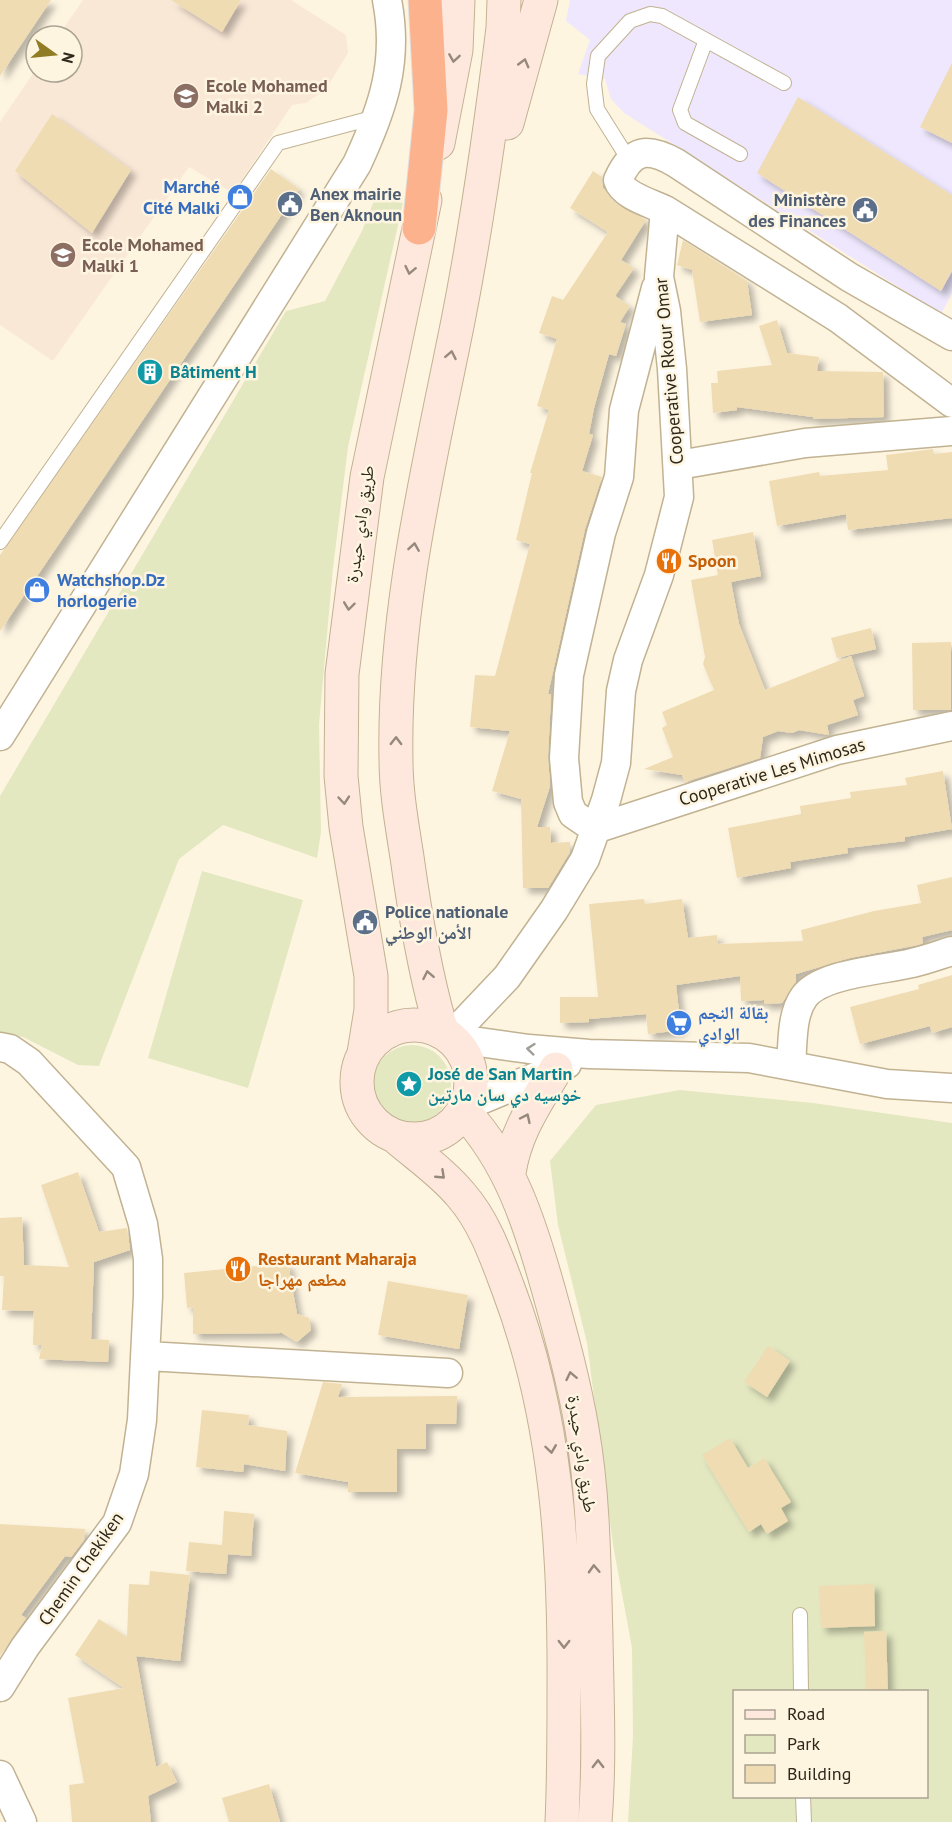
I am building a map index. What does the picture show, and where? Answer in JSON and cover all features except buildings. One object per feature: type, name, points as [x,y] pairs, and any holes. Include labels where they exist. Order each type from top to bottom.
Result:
[{"type":"highway","points":[[419,228],[430,110],[424,0]]},
{"type":"main road","name":"طريق وادي حيدرة","points":[[364,1053],[371,1010],[371,976],[346,827],[341,765],[342,674],[367,477],[451,78],[458,0]]},
{"type":"main road","points":[[448,1036],[416,1025],[390,1029],[375,1040],[364,1053],[357,1078],[360,1104],[369,1119],[381,1130],[397,1138],[413,1140],[430,1138],[445,1131],[465,1108],[471,1089],[470,1071],[464,1055],[448,1036],[422,945],[401,821],[396,762],[397,694],[403,622],[421,504],[477,219],[503,28],[504,0]]},
{"type":"main road","points":[[477,219],[541,0]]},
{"type":"main road","points":[[509,1173],[516,1138],[530,1109],[556,1069]]},
{"type":"main road","name":"طريق وادي حيدرة","points":[[465,1108],[509,1173],[539,1256],[568,1362],[583,1430],[594,1574],[599,1770],[595,1822]]},
{"type":"main road","name":"طريق وادي حيدرة","points":[[397,1138],[462,1195],[486,1232],[519,1317],[536,1376],[550,1442],[561,1537],[565,1616],[562,1822]]},
{"type":"street","points":[[0,736],[209,398],[346,184],[376,117],[388,82],[393,34],[387,0]]},
{"type":"street","points":[[951,331],[849,277],[660,154],[645,152],[629,160],[618,180],[626,191],[665,210],[838,318],[952,403]]},
{"type":"street","name":"Cooperative Rkour Omar","points":[[448,1036],[507,977],[554,910],[585,859],[616,763],[621,691],[628,660],[659,575],[679,497],[672,369],[666,311],[659,277],[665,210]]},
{"type":"street","points":[[595,829],[573,814],[568,802],[564,758],[569,675],[601,533],[619,477],[624,410],[659,277]]},
{"type":"street","points":[[679,465],[805,443],[952,431]]},
{"type":"street","name":"Cooperative Les Mimosas","points":[[595,829],[794,762],[883,738],[952,726]]},
{"type":"street","points":[[791,1064],[794,1029],[799,1007],[805,996],[814,988],[830,980],[913,963],[952,951]]},
{"type":"street","points":[[448,1036],[529,1049],[589,1054],[711,1055],[791,1064],[887,1084],[952,1088]]},
{"type":"street","name":"Chemin Chekiken","points":[[0,1047],[10,1050],[29,1062],[126,1167],[144,1231],[148,1296],[147,1356],[140,1440],[134,1474],[124,1508],[117,1523],[25,1647],[0,1688]]},
{"type":"street","points":[[465,1108],[589,1054]]},
{"type":"street","points":[[147,1356],[448,1373]]},
{"type":"street","points":[[0,1775],[22,1822]]},
{"type":"lane","points":[[629,160],[597,109],[594,84],[598,56],[630,21],[650,14],[662,16],[784,83]]},
{"type":"lane","points":[[706,40],[680,110],[685,123],[740,154]]},
{"type":"lane","points":[[0,542],[278,143],[376,117]]},
{"type":"lane","points":[[800,1615],[801,1690]]},
{"type":"lane","points":[[803,1798],[804,1822]]},
{"type":"shaded area","points":[[83,0],[291,0],[346,35],[348,53],[326,89],[306,103],[292,105],[233,193],[189,167],[53,361],[0,325],[0,122],[26,84],[84,84],[84,24],[66,24]]},
{"type":"shaded area","name":"Ministère des Finances","points":[[570,0],[952,0],[952,293],[941,314],[624,113],[611,99],[605,79],[578,74],[590,40],[566,21]]},
{"type":"green space","points":[[375,198],[403,203],[348,447],[333,568],[319,724],[321,832],[317,858],[223,825],[179,859],[99,1066],[78,1065],[23,1037],[0,1033],[0,796],[286,311],[325,301],[362,231]]},
{"type":"green space","points":[[202,871],[303,900],[248,1088],[148,1058]]},
{"type":"green space","points":[[412,1045],[427,1048],[440,1056],[448,1069],[451,1084],[448,1099],[440,1112],[427,1120],[412,1123],[397,1120],[384,1112],[376,1099],[373,1084],[376,1069],[384,1056],[397,1048]]},
{"type":"green space","points":[[680,1090],[813,1103],[952,1123],[952,1822],[628,1822],[633,1736],[632,1648],[613,1545],[587,1343],[558,1225],[550,1161],[596,1105]]},
{"type":"place","name":"Ecole Mohamed Malki 2","points":[[186,96]]},
{"type":"place","name":"Marché Cité Malki","points":[[240,197]]},
{"type":"place","name":"Anex mairie Ben Aknoun","points":[[290,204]]},
{"type":"place","name":"Ministère des Finances","points":[[865,210]]},
{"type":"place","name":"Ecole Mohamed Malki 1","points":[[63,255]]},
{"type":"place","name":"Bâtiment H","points":[[150,372]]},
{"type":"place","name":"Spoon","points":[[669,561]]},
{"type":"place","name":"Watchshop.Dz horlogerie","points":[[37,590]]},
{"type":"place","name":"Police nationale الأمن الوطني","points":[[365,922]]},
{"type":"place","name":"بقالة النجم الوادي","points":[[679,1023]]},
{"type":"place","name":"José de San Martin خوسيه دي سان مارتين","points":[[409,1084]]},
{"type":"place","name":"Restaurant Maharaja مطعم مهراجا","points":[[238,1269]]}]
